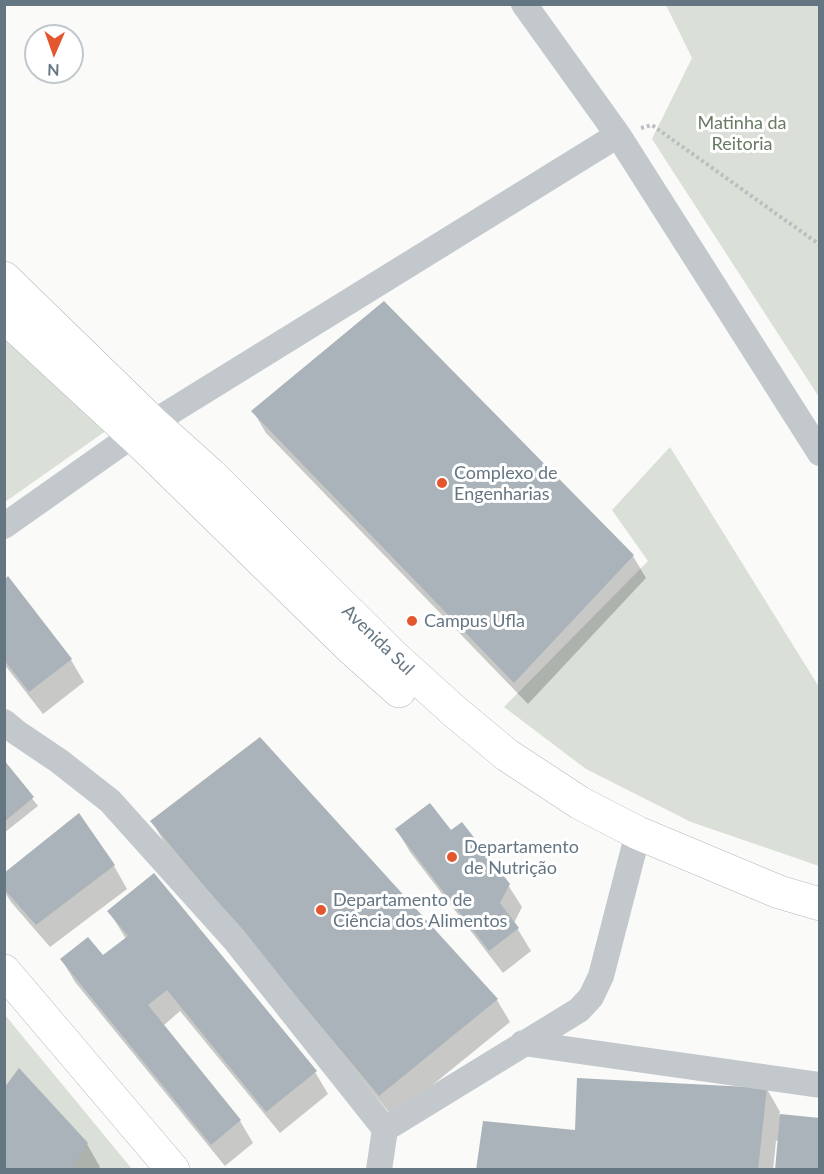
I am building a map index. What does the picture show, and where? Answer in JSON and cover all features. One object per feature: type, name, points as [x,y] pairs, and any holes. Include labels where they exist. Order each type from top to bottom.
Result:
[{"type":"street","points":[[524,4],[618,135],[819,453]]},
{"type":"street","points":[[4,526],[143,429],[618,135]]},
{"type":"street","name":"Avenida Sul","points":[[4,278],[143,429]]},
{"type":"street","name":"Avenida Sul","points":[[4,316],[143,429],[210,474],[391,654],[507,755],[580,803],[635,844],[715,891],[819,925]]},
{"type":"street","points":[[4,722],[110,801],[234,939],[385,1129],[379,1170]]},
{"type":"street","points":[[385,1129],[579,1010],[591,997],[601,976],[635,844]]},
{"type":"street","name":"Avenida Sul","points":[[635,844],[819,904]]},
{"type":"street","points":[[4,972],[173,1170]]},
{"type":"street","points":[[523,1043],[819,1085]]},
{"type":"path","points":[[618,135],[652,125],[819,245]]},
{"type":"green space","name":"Matinha da Reitoria","points":[[666,5],[819,5],[819,397],[652,139],[692,58]]},
{"type":"green space","points":[[4,325],[110,428],[5,502],[4,502]]},
{"type":"green space","points":[[670,447],[819,687],[819,866],[691,822],[586,769],[504,707],[648,561],[612,510]]},
{"type":"green space","points":[[5,1015],[132,1169],[5,1169]]},
{"type":"building","name":"Complexo de Engenharias","points":[[384,301],[634,555],[514,683],[251,411]]},
{"type":"building","points":[[8,576],[72,659],[29,692],[5,661],[5,579]]},
{"type":"building","name":"Departamento de Ciência dos Alimentos","points":[[260,737],[498,999],[379,1096],[150,821]]},
{"type":"building","points":[[4,760],[34,797],[4,822]]},
{"type":"building","name":"Departamento de Nutrição","points":[[430,803],[451,830],[462,822],[510,884],[500,903],[519,928],[489,951],[395,829]]},
{"type":"building","points":[[79,813],[115,865],[36,925],[4,889],[4,873]]},
{"type":"building","points":[[154,873],[317,1071],[266,1112],[167,990],[148,1005],[241,1120],[211,1145],[60,959],[88,937],[103,955],[128,936],[107,911]]},
{"type":"building","points":[[19,1068],[88,1143],[72,1170],[4,1170],[4,1088]]},
{"type":"building","points":[[577,1078],[767,1088],[758,1170],[476,1170],[483,1121],[575,1130]]},
{"type":"building","points":[[780,1114],[820,1118],[820,1170],[775,1170]]},
{"type":"place","name":"Complexo de Engenharias","points":[[442,483]]},
{"type":"place","name":"Campus Ufla","points":[[412,621]]},
{"type":"place","name":"Departamento de Nutrição","points":[[452,857]]},
{"type":"place","name":"Departamento de Ciência dos Alimentos","points":[[321,910]]}]
